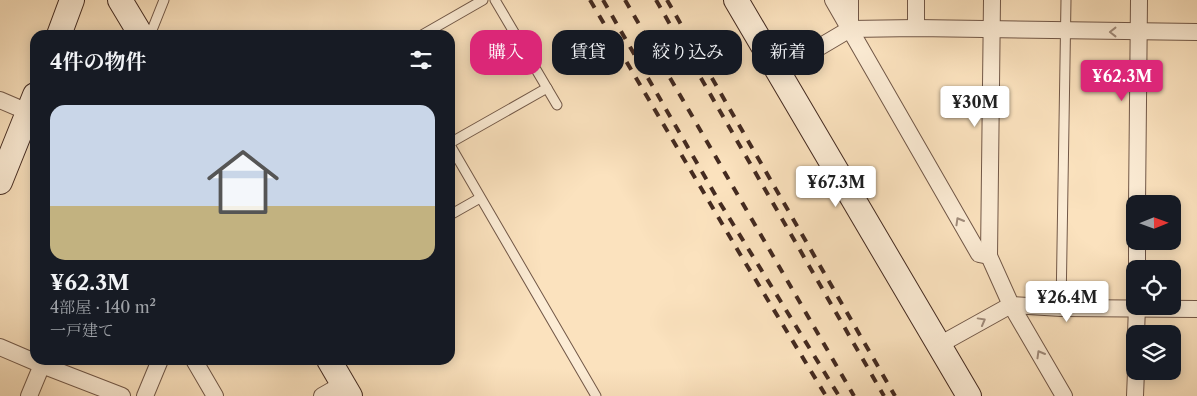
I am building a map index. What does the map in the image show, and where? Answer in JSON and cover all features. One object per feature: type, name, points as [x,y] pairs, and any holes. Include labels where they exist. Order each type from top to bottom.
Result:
[{"type":"street","points":[[61,30],[72,0]]},
{"type":"street","points":[[120,0],[138,30]]},
{"type":"street","points":[[736,0],[754,30]]},
{"type":"street","points":[[833,0],[979,254],[988,256]]},
{"type":"street","points":[[850,0],[850,29]]},
{"type":"street","points":[[916,0],[916,28]]},
{"type":"street","points":[[992,0],[988,256],[1011,305],[1064,396]]},
{"type":"street","points":[[1137,195],[1139,0]]},
{"type":"street","points":[[824,44],[850,29],[916,28],[1197,32]]},
{"type":"street","points":[[781,75],[969,396]]},
{"type":"street","points":[[0,100],[30,107]]},
{"type":"street","points":[[0,182],[30,115]]},
{"type":"street","points":[[939,345],[1011,305],[1061,308],[1126,307]]},
{"type":"street","points":[[1181,308],[1197,309]]},
{"type":"street","points":[[0,347],[30,357]]},
{"type":"street","points":[[29,396],[42,365]]},
{"type":"street","points":[[50,365],[122,396]]},
{"type":"street","points":[[145,396],[158,365]]},
{"type":"street","points":[[197,365],[215,396]]},
{"type":"street","points":[[322,396],[347,390],[332,365]]},
{"type":"street","points":[[1135,396],[1136,380]]},
{"type":"lane","points":[[152,30],[164,0]]},
{"type":"lane","points":[[431,30],[483,0]]},
{"type":"lane","points":[[495,0],[558,105]]},
{"type":"lane","points":[[1061,308],[1066,0]]},
{"type":"lane","points":[[455,141],[548,88]]},
{"type":"lane","points":[[455,153],[596,396]]},
{"type":"lane","points":[[455,213],[480,198]]},
{"type":"railway","points":[[590,0],[826,396]]},
{"type":"railway","points":[[603,0],[720,203],[839,396]]},
{"type":"railway","points":[[625,0],[854,396]]},
{"type":"railway","points":[[656,0],[884,396]]},
{"type":"railway","points":[[667,0],[895,396]]}]
